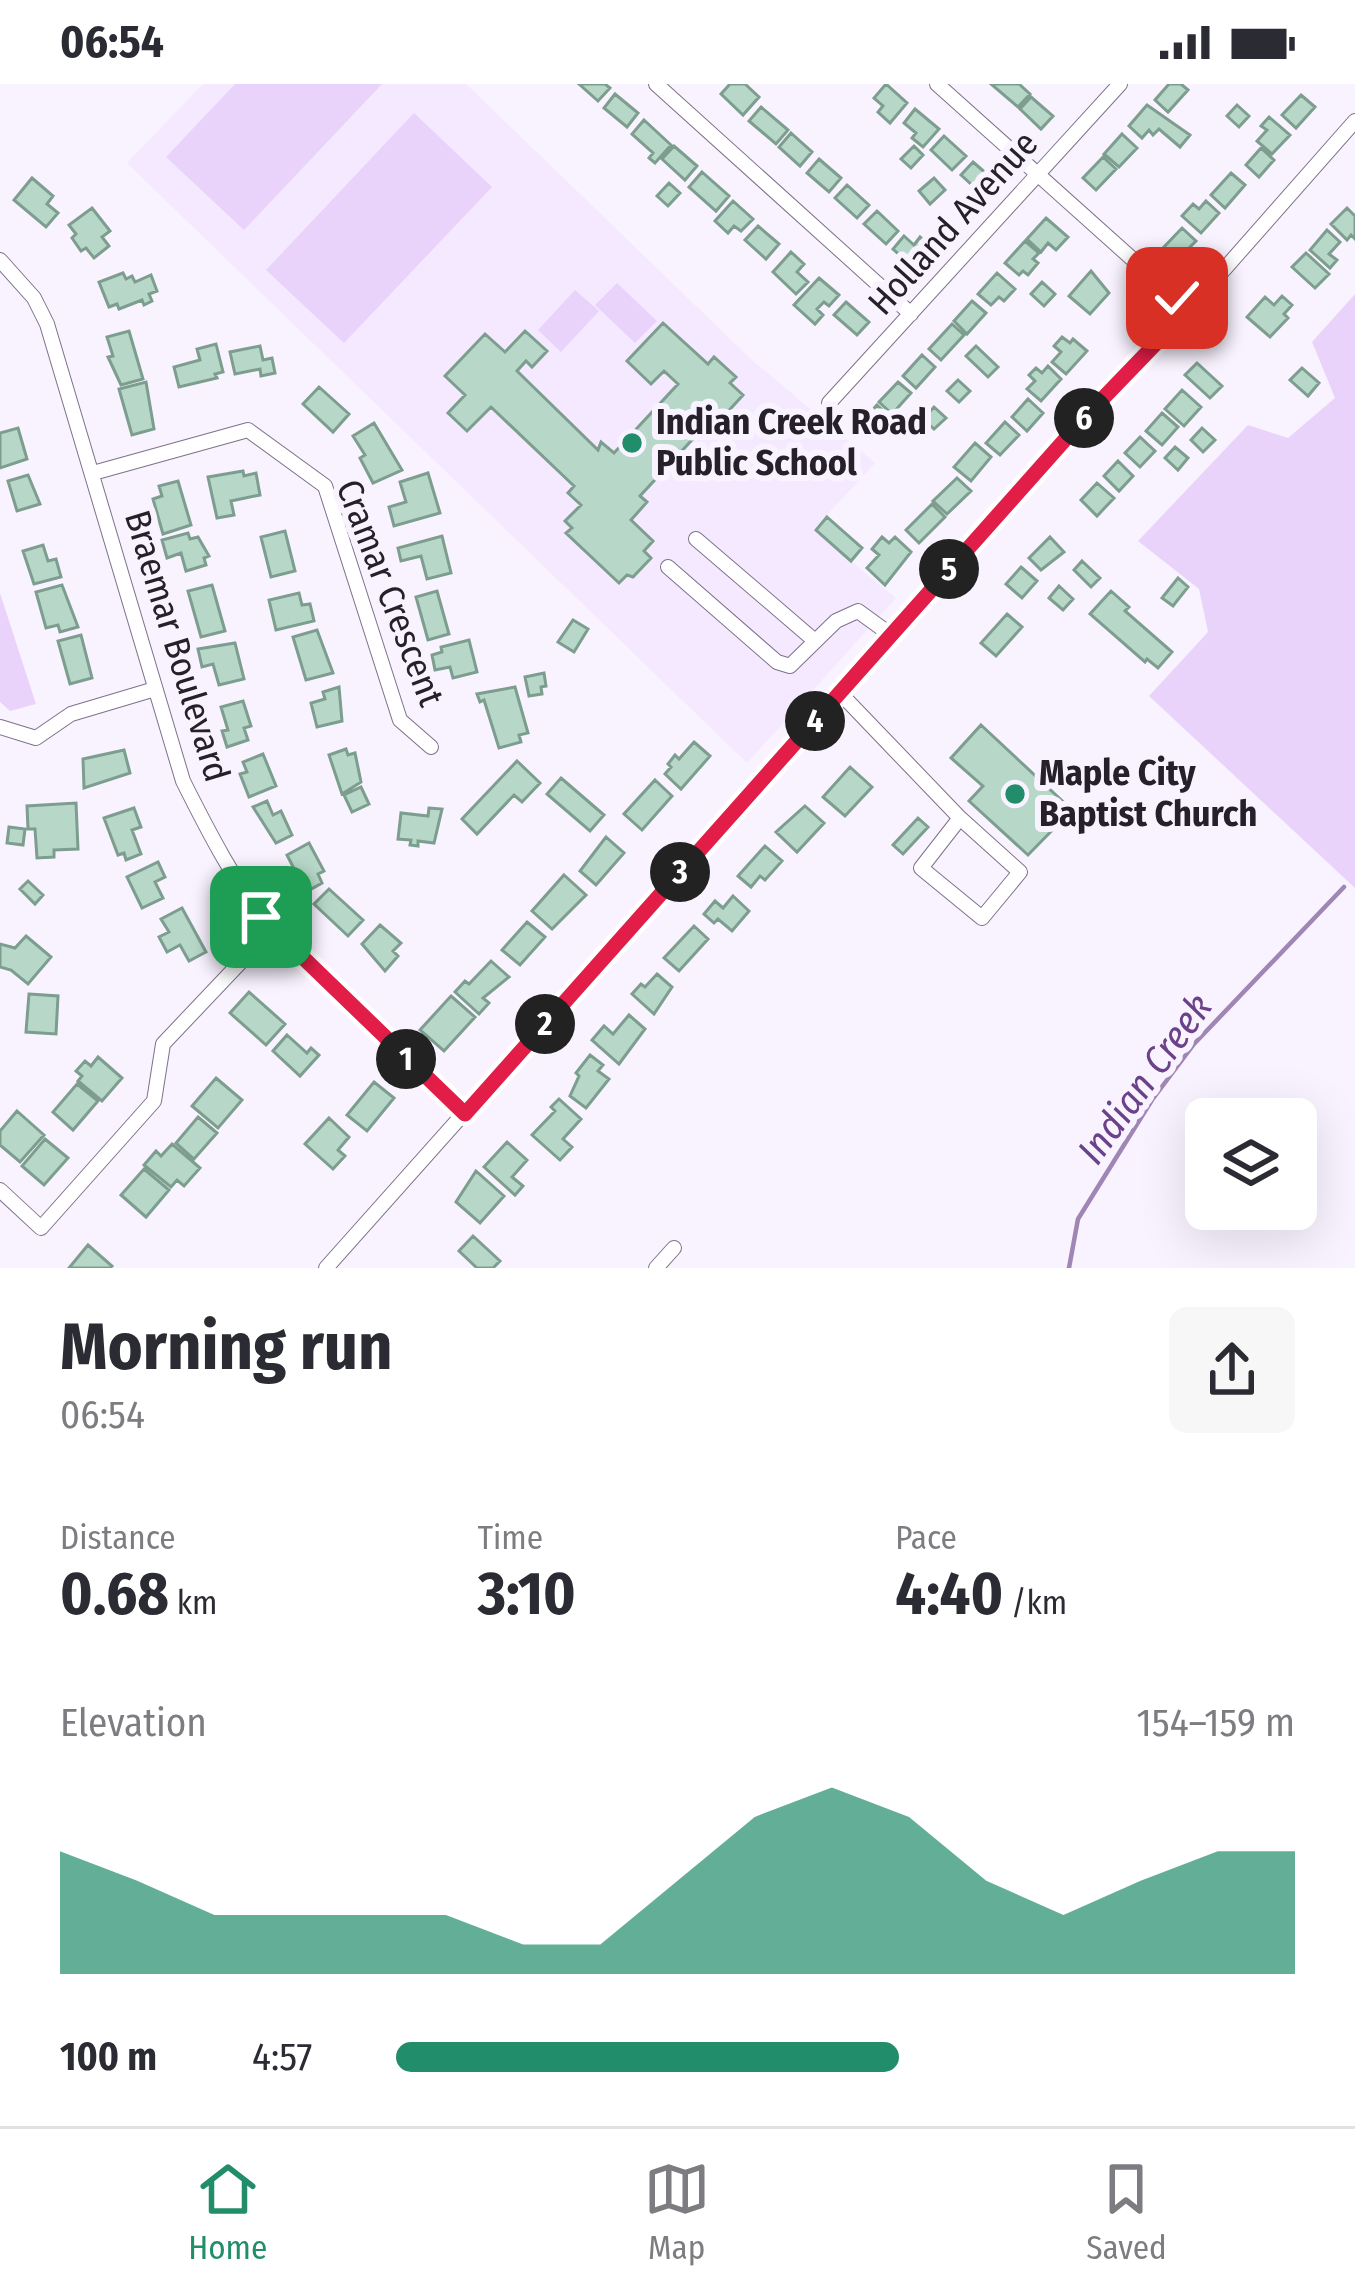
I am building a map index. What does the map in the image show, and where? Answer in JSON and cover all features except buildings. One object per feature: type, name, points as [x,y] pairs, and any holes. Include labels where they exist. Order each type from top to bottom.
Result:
[{"type":"street","points":[[656,84],[910,314]]},
{"type":"street","points":[[937,84],[1191,307]]},
{"type":"street","name":"Holland Avenue","points":[[830,403],[1120,84]]},
{"type":"street","points":[[326,1268],[1355,121]]},
{"type":"street","name":"Braemar Boulevard","points":[[0,260],[26,288],[47,324],[183,781],[243,895],[271,929],[465,1114]]},
{"type":"street","name":"Cramar Crescent","points":[[93,473],[248,430],[325,486],[400,720],[431,747]]},
{"type":"street","points":[[696,538],[815,641]]},
{"type":"street","points":[[668,567],[777,662],[790,666],[836,621],[858,610],[891,635]]},
{"type":"street","points":[[0,727],[36,738],[71,714],[155,689]]},
{"type":"street","points":[[840,693],[960,818],[1020,872],[982,918],[921,868],[960,818]]},
{"type":"street","points":[[0,1190],[40,1228],[154,1101],[163,1044],[271,929]]},
{"type":"street","points":[[656,1268],[674,1247]]},
{"type":"shaded area","name":"Indian Creek Road Public School","points":[[203,84],[466,84],[753,361],[875,463],[813,530],[896,598],[747,763],[127,163]]},
{"type":"shaded area","points":[[235,84],[382,84],[244,230],[166,157]]},
{"type":"shaded area","points":[[414,113],[492,187],[344,343],[266,270]]},
{"type":"shaded area","points":[[617,283],[657,321],[635,343],[595,305]]},
{"type":"shaded area","points":[[575,290],[599,311],[561,352],[538,330]]},
{"type":"shaded area","points":[[1355,294],[1355,888],[1149,696],[1208,632],[1199,589],[1138,541],[1248,425],[1288,438],[1335,398],[1312,342]]},
{"type":"shaded area","points":[[0,593],[36,704],[10,711],[0,702]]},
{"type":"waterway","name":"Indian Creek","points":[[1069,1268],[1078,1219],[1152,1100],[1194,1044],[1344,887]]},
{"type":"place","name":"Indian Creek Road Public School","points":[[632,443]]},
{"type":"place","name":"Maple City Baptist Church","points":[[1015,794]]},
{"type":"route","points":[[261,917],[465,1114],[1086,416],[1191,307],[1177,298]]}]
